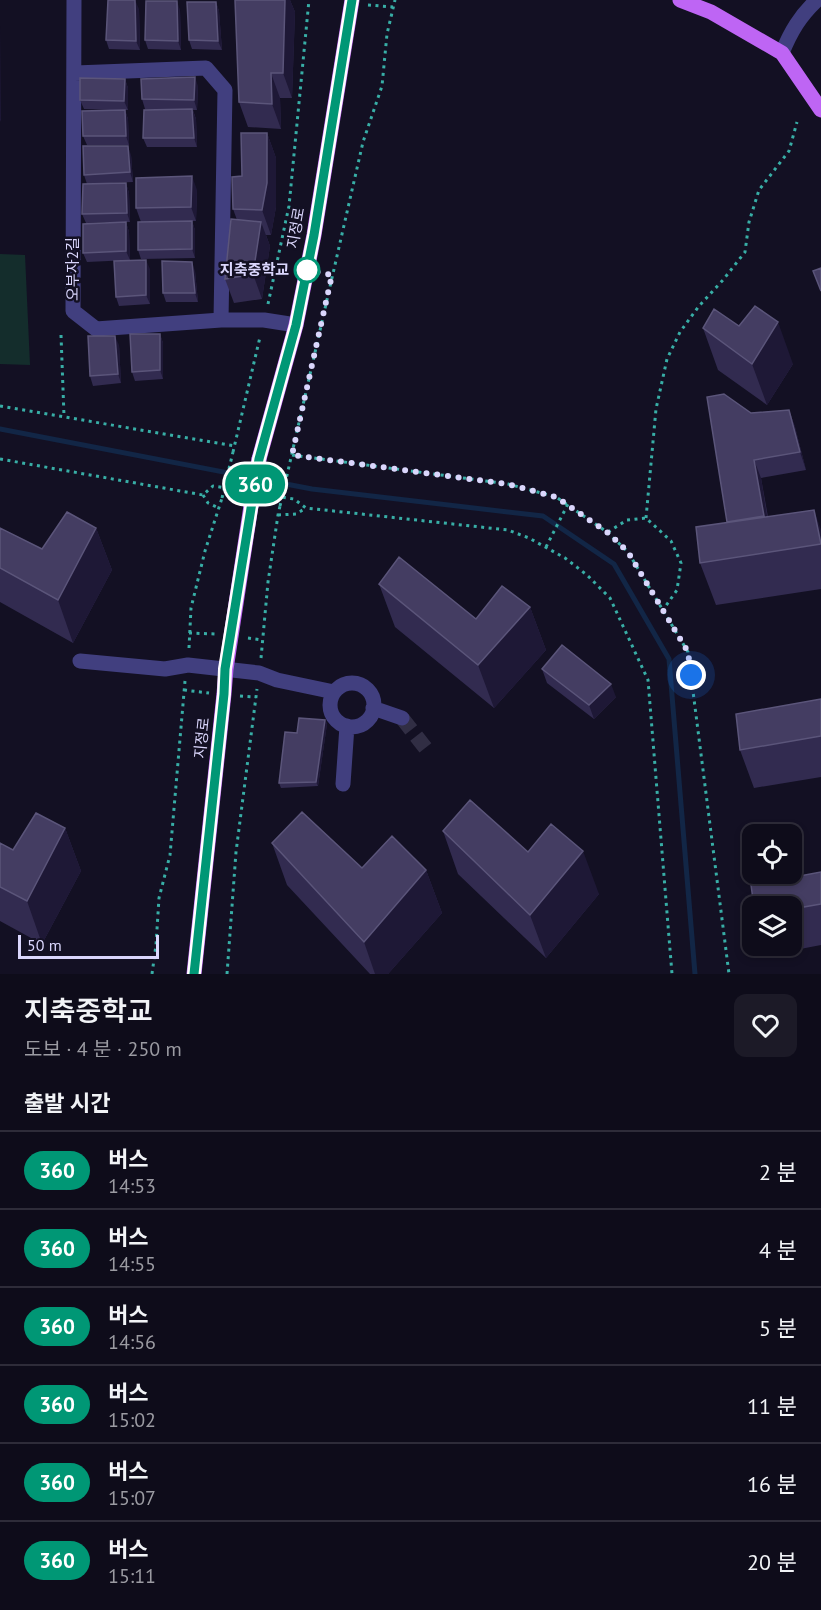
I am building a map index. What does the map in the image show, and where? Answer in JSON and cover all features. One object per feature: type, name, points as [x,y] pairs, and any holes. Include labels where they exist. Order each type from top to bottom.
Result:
[{"type":"main road","name":"지정로","points":[[194,974],[225,669],[259,459],[296,325],[314,235],[352,0]]},
{"type":"main road","points":[[680,0],[711,12],[782,53],[821,111]]},
{"type":"street","name":"오부자2길","points":[[74,0],[73,311],[96,329],[221,320],[264,320],[296,325]]},
{"type":"street","points":[[782,53],[791,31],[817,0]]},
{"type":"street","points":[[75,73],[206,68],[225,90],[221,320]]},
{"type":"street","points":[[80,661],[165,669],[188,665],[259,673],[277,680],[334,692]]},
{"type":"street","points":[[353,683],[360,684],[370,694],[373,708],[362,724],[347,726],[340,724],[331,713],[330,698],[339,687],[353,683]]},
{"type":"street","points":[[373,708],[402,718]]},
{"type":"street","points":[[343,784],[347,726]]},
{"type":"path","points":[[268,304],[289,206],[309,0]]},
{"type":"path","points":[[263,640],[268,582],[278,515],[363,142],[382,86],[387,34],[395,0]]},
{"type":"path","points":[[646,518],[656,409],[667,359],[680,332],[745,252],[749,222],[759,190],[789,152],[797,122]]},
{"type":"path","points":[[61,335],[64,416]]},
{"type":"path","points":[[189,633],[191,608],[205,551],[220,508],[259,340]]},
{"type":"path","points":[[0,406],[235,446]]},
{"type":"path","points":[[292,455],[507,484],[556,497],[607,532],[628,552],[688,652],[729,974]]},
{"type":"path","points":[[0,459],[203,495],[208,503],[220,508]]},
{"type":"path","points":[[203,495],[213,486],[253,497],[294,499],[306,508],[508,530],[565,558],[587,575],[610,598],[648,680],[672,974]]},
{"type":"path","points":[[546,547],[568,504]]},
{"type":"path","points":[[278,515],[296,514],[306,508]]},
{"type":"path","points":[[607,532],[627,520],[646,518],[671,541],[681,564],[677,590],[663,610]]},
{"type":"path","points":[[152,974],[159,898],[170,855],[184,690]]},
{"type":"path","points":[[227,974],[236,852],[256,697]]},
{"type":"green space","points":[[0,254],[25,255],[30,365],[0,364]]},
{"type":"building","points":[[108,0],[135,0],[136,41],[106,40]]},
{"type":"building","points":[[235,0],[285,0],[283,73],[271,73],[272,104],[239,102]]},
{"type":"building","points":[[146,1],[177,1],[178,41],[145,40]]},
{"type":"building","points":[[187,2],[216,2],[218,41],[189,40]]},
{"type":"building","points":[[195,77],[194,100],[142,99],[141,79]]},
{"type":"building","points":[[80,78],[125,79],[124,101],[80,100]]},
{"type":"building","points":[[192,109],[194,138],[143,138],[144,110]]},
{"type":"building","points":[[125,110],[126,136],[83,136],[82,111]]},
{"type":"building","points":[[241,133],[267,133],[267,183],[262,210],[233,209],[232,177],[242,176]]},
{"type":"building","points":[[83,146],[128,146],[130,172],[84,175]]},
{"type":"building","points":[[192,176],[191,207],[136,208],[136,178]]},
{"type":"building","points":[[126,183],[127,213],[82,214],[83,184]]},
{"type":"building","points":[[231,219],[261,222],[253,274],[225,279]]},
{"type":"building","points":[[192,221],[192,249],[138,250],[138,222]]},
{"type":"building","points":[[126,222],[126,251],[83,253],[83,224]]},
{"type":"building","points":[[146,260],[146,295],[116,297],[114,261]]},
{"type":"building","points":[[162,261],[192,262],[195,293],[163,293]]},
{"type":"building","points":[[821,268],[821,291],[813,271]]},
{"type":"building","points":[[755,306],[778,322],[752,364],[703,328],[714,309],[739,326]]},
{"type":"building","points":[[130,334],[160,334],[160,370],[132,372]]},
{"type":"building","points":[[88,336],[115,336],[118,374],[90,376]]},
{"type":"building","points":[[724,394],[751,413],[789,410],[800,452],[754,460],[764,516],[727,522],[707,397]]},
{"type":"building","points":[[814,510],[821,544],[700,563],[696,527]]},
{"type":"building","points":[[67,512],[96,528],[58,600],[0,568],[0,528],[42,549]]},
{"type":"building","points":[[399,557],[476,619],[502,586],[530,607],[478,665],[379,584]]},
{"type":"building","points":[[562,645],[611,684],[589,705],[542,669]]},
{"type":"building","points":[[821,699],[821,736],[740,750],[736,714]]},
{"type":"building","points":[[299,718],[325,720],[316,782],[279,783],[285,732],[297,733]]},
{"type":"building","points":[[470,800],[528,852],[551,824],[583,851],[530,915],[443,831]]},
{"type":"building","points":[[302,812],[362,868],[392,836],[426,870],[364,942],[272,843]]},
{"type":"building","points":[[36,813],[65,828],[27,901],[0,887],[0,843],[13,850]]},
{"type":"building","points":[[821,872],[821,904],[802,907],[802,896],[753,896],[751,885],[802,884],[802,876]]},
{"type":"waterway","points":[[0,429],[312,489],[543,516],[614,564],[669,659],[695,974]]},
{"type":"tunnel","points":[[402,718],[427,750]]},
{"type":"bus line","name":"360","points":[[194,974],[230,635],[259,459],[296,325],[314,235],[352,0]]},
{"type":"place","name":"지축중학교","points":[[307,270]]},
{"type":"route","points":[[307,270],[332,275],[292,455],[507,484],[556,497],[607,532],[628,552],[688,652],[691,675]]}]
